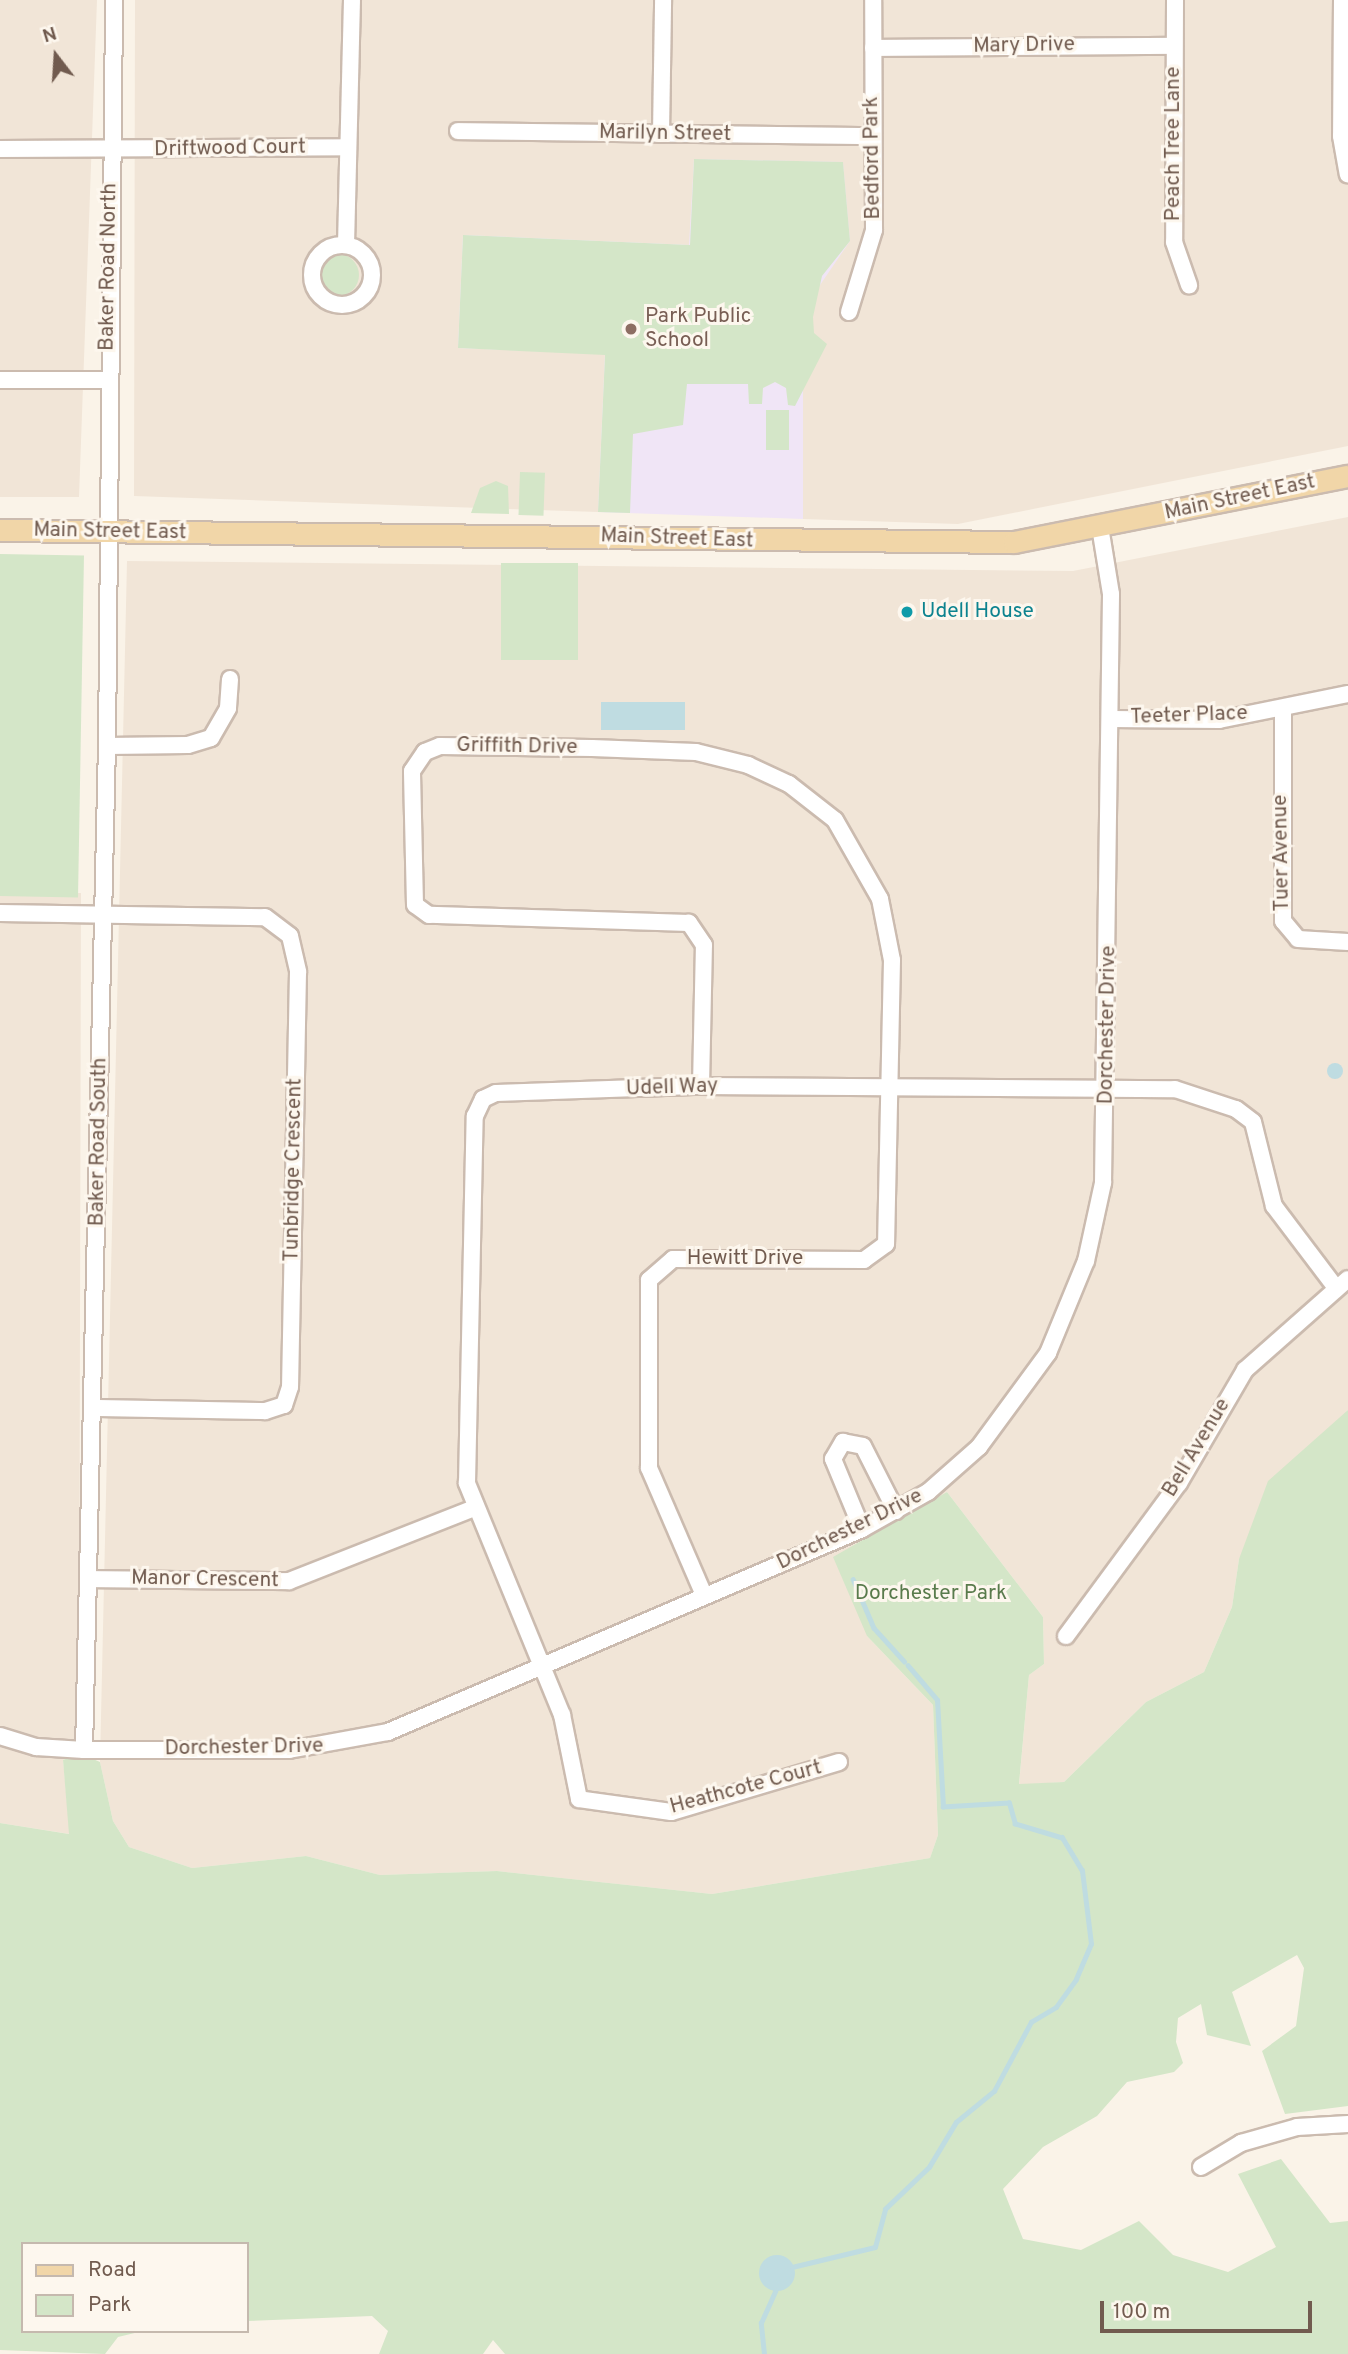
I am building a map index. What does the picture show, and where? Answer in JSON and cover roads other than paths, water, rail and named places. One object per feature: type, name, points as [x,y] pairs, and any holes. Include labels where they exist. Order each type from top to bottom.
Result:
[{"type":"main road","name":"Main Street East","points":[[0,530],[1014,542],[1348,476]]},
{"type":"street","name":"Baker Road North","points":[[108,533],[107,380],[114,0]]},
{"type":"street","points":[[346,245],[352,0]]},
{"type":"street","points":[[661,134],[663,0]]},
{"type":"street","name":"Bedford Park","points":[[849,312],[874,230],[873,0]]},
{"type":"street","name":"Peach Tree Lane","points":[[1175,0],[1174,242],[1189,285]]},
{"type":"street","points":[[1342,0],[1341,136],[1348,174]]},
{"type":"street","name":"Mary Drive","points":[[873,48],[1174,46]]},
{"type":"street","name":"Marilyn Street","points":[[458,131],[872,136]]},
{"type":"street","name":"Driftwood Court","points":[[0,149],[348,147]]},
{"type":"street","points":[[0,380],[107,380]]},
{"type":"street","name":"Dorchester Drive","points":[[0,1735],[36,1747],[84,1750],[331,1746],[388,1732],[544,1669],[704,1595],[862,1529],[928,1492],[979,1447],[1048,1353],[1086,1261],[1103,1183],[1108,1084],[1111,594],[1100,527]]},
{"type":"street","name":"Baker Road South","points":[[84,1750],[104,914],[108,533]]},
{"type":"street","points":[[107,746],[188,745],[211,738],[228,708],[230,679]]},
{"type":"street","name":"Teeter Place","points":[[1111,719],[1219,720],[1283,710],[1348,694]]},
{"type":"street","name":"Tuer Avenue","points":[[1283,710],[1283,921],[1298,939],[1348,942]]},
{"type":"street","name":"Griffith Drive","points":[[701,1086],[704,945],[689,923],[429,915],[415,905],[412,771],[425,752],[440,746],[696,752],[748,765],[789,784],[835,820],[880,899],[892,960],[891,1084]]},
{"type":"street","points":[[0,913],[104,914]]},
{"type":"street","name":"Tunbridge Crescent","points":[[93,1408],[265,1411],[284,1405],[292,1304],[299,972],[290,936],[265,917],[104,914]]},
{"type":"street","name":"Hewitt Drive","points":[[704,1595],[649,1468],[649,1280],[673,1259],[864,1260],[880,1252],[889,1235],[891,1084]]},
{"type":"street","name":"Udell Way","points":[[544,1669],[474,1508],[466,1449],[475,1116],[483,1099],[496,1093],[701,1086],[1108,1084],[1175,1089],[1248,1116],[1273,1206],[1342,1283]]},
{"type":"street","name":"Bell Avenue","points":[[1066,1636],[1180,1483],[1245,1370],[1342,1283]]},
{"type":"street","points":[[862,1529],[834,1459],[843,1442],[863,1446],[896,1511]]},
{"type":"street","name":"Manor Crescent","points":[[90,1579],[289,1581],[474,1508]]},
{"type":"street","name":"Heathcote Court","points":[[544,1669],[567,1727],[570,1781],[579,1799],[671,1812],[839,1762]]},
{"type":"street","points":[[1201,2167],[1241,2143],[1297,2126],[1348,2124]]},
{"type":"water","points":[[601,702],[685,702],[685,730],[601,730]]},
{"type":"water","points":[[1332,1063],[1338,1063],[1343,1071],[1341,1077],[1332,1079],[1327,1074],[1327,1068]]},
{"type":"water","points":[[777,2255],[790,2260],[795,2273],[790,2286],[777,2291],[764,2286],[759,2273],[764,2260]]},
{"type":"waterway","points":[[853,1579],[874,1628],[904,1661]]},
{"type":"waterway","points":[[792,2267],[875,2247],[885,2209],[929,2167],[956,2122],[994,2091],[1031,2022],[1056,2007],[1076,1979],[1091,1944],[1082,1871],[1062,1838],[1015,1824],[1009,1803],[943,1807],[937,1700],[908,1666]]},
{"type":"waterway","points":[[764,2354],[761,2323],[775,2291]]},
{"type":"place","name":"Park Public School","points":[[631,329]]},
{"type":"place","name":"Udell House","points":[[907,612]]},
{"type":"park label","name":"Dorchester Park","points":[[931,1594]]}]
